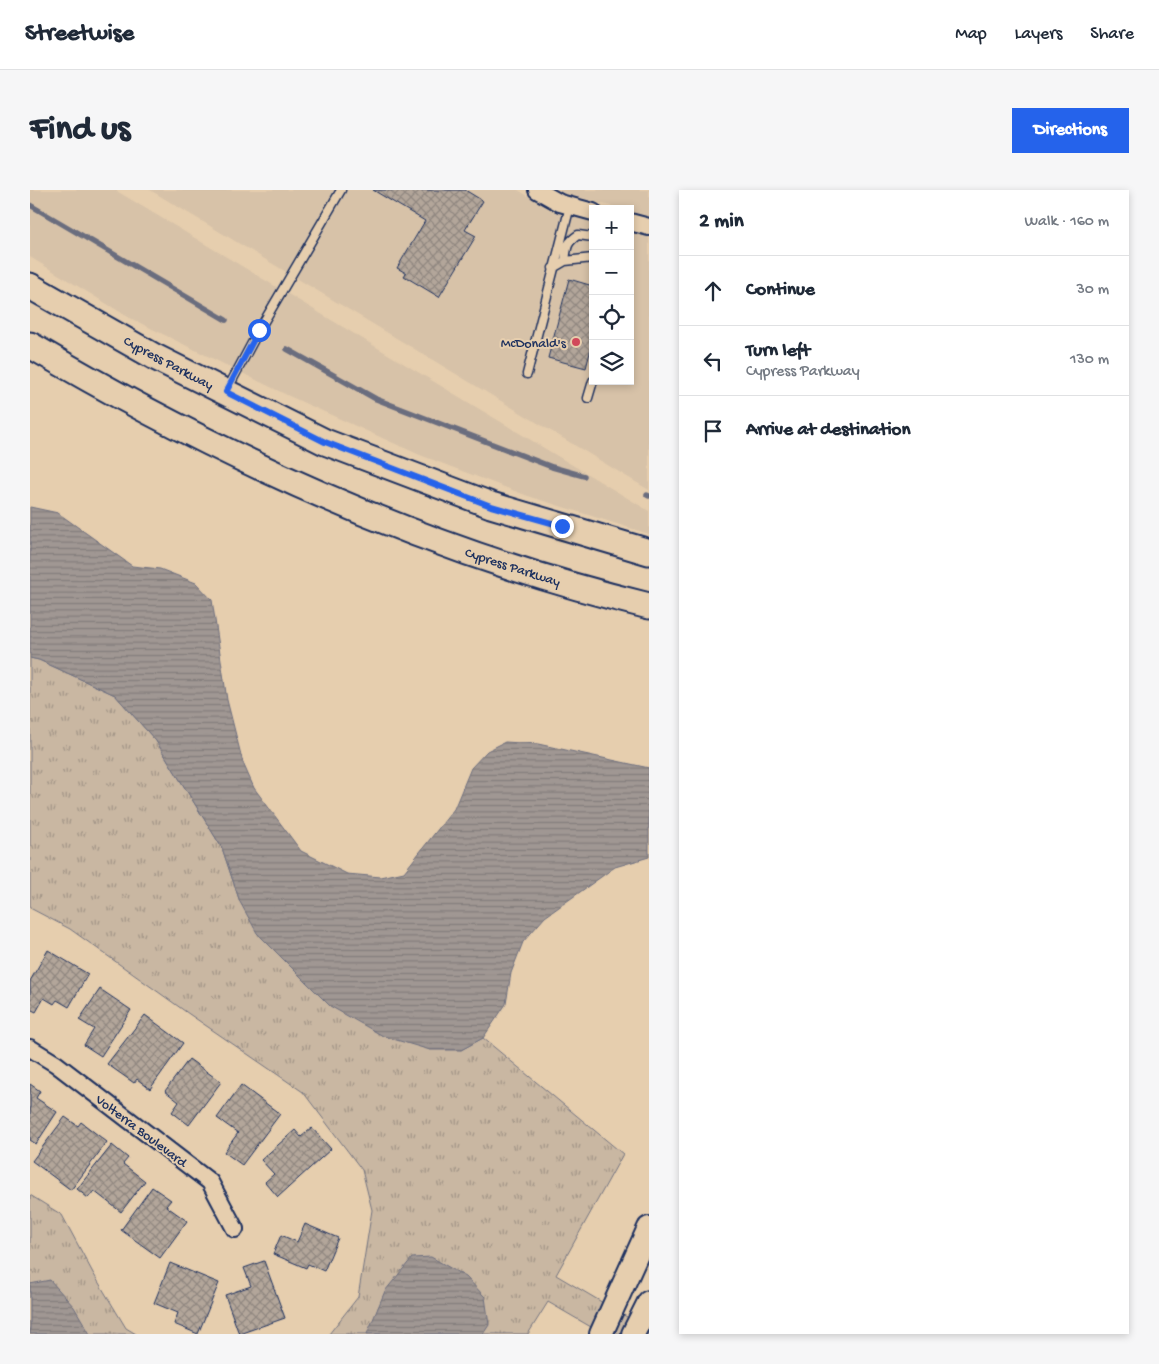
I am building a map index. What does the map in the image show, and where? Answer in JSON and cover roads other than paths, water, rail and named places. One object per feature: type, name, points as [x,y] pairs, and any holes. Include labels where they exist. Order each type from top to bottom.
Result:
[{"type":"main road","name":"Cypress Parkway","points":[[30,286],[155,356],[325,442],[491,506],[649,552]]},
{"type":"main road","name":"Cypress Parkway","points":[[30,345],[93,382],[198,438],[341,504],[445,544],[527,571],[649,606]]},
{"type":"main road","points":[[601,1334],[649,1228]]},
{"type":"main road","points":[[633,1334],[649,1302]]},
{"type":"street","points":[[537,190],[560,203],[589,211]]},
{"type":"street","points":[[634,224],[649,227]]},
{"type":"street","name":"Volterra Boulevard","points":[[30,1048],[56,1064],[210,1182],[235,1229]]},
{"type":"lane","points":[[226,392],[259,330],[342,190]]},
{"type":"lane","points":[[527,374],[570,206]]},
{"type":"lane","points":[[565,261],[570,240],[578,235],[589,236]]},
{"type":"lane","points":[[554,268],[565,261],[589,258]]},
{"type":"lane","points":[[588,398],[592,385]]},
{"type":"waterway","points":[[30,205],[226,320]]},
{"type":"waterway","points":[[287,349],[376,399],[552,467],[584,476]]},
{"type":"place","name":"McDonald's","points":[[576,342]]}]
